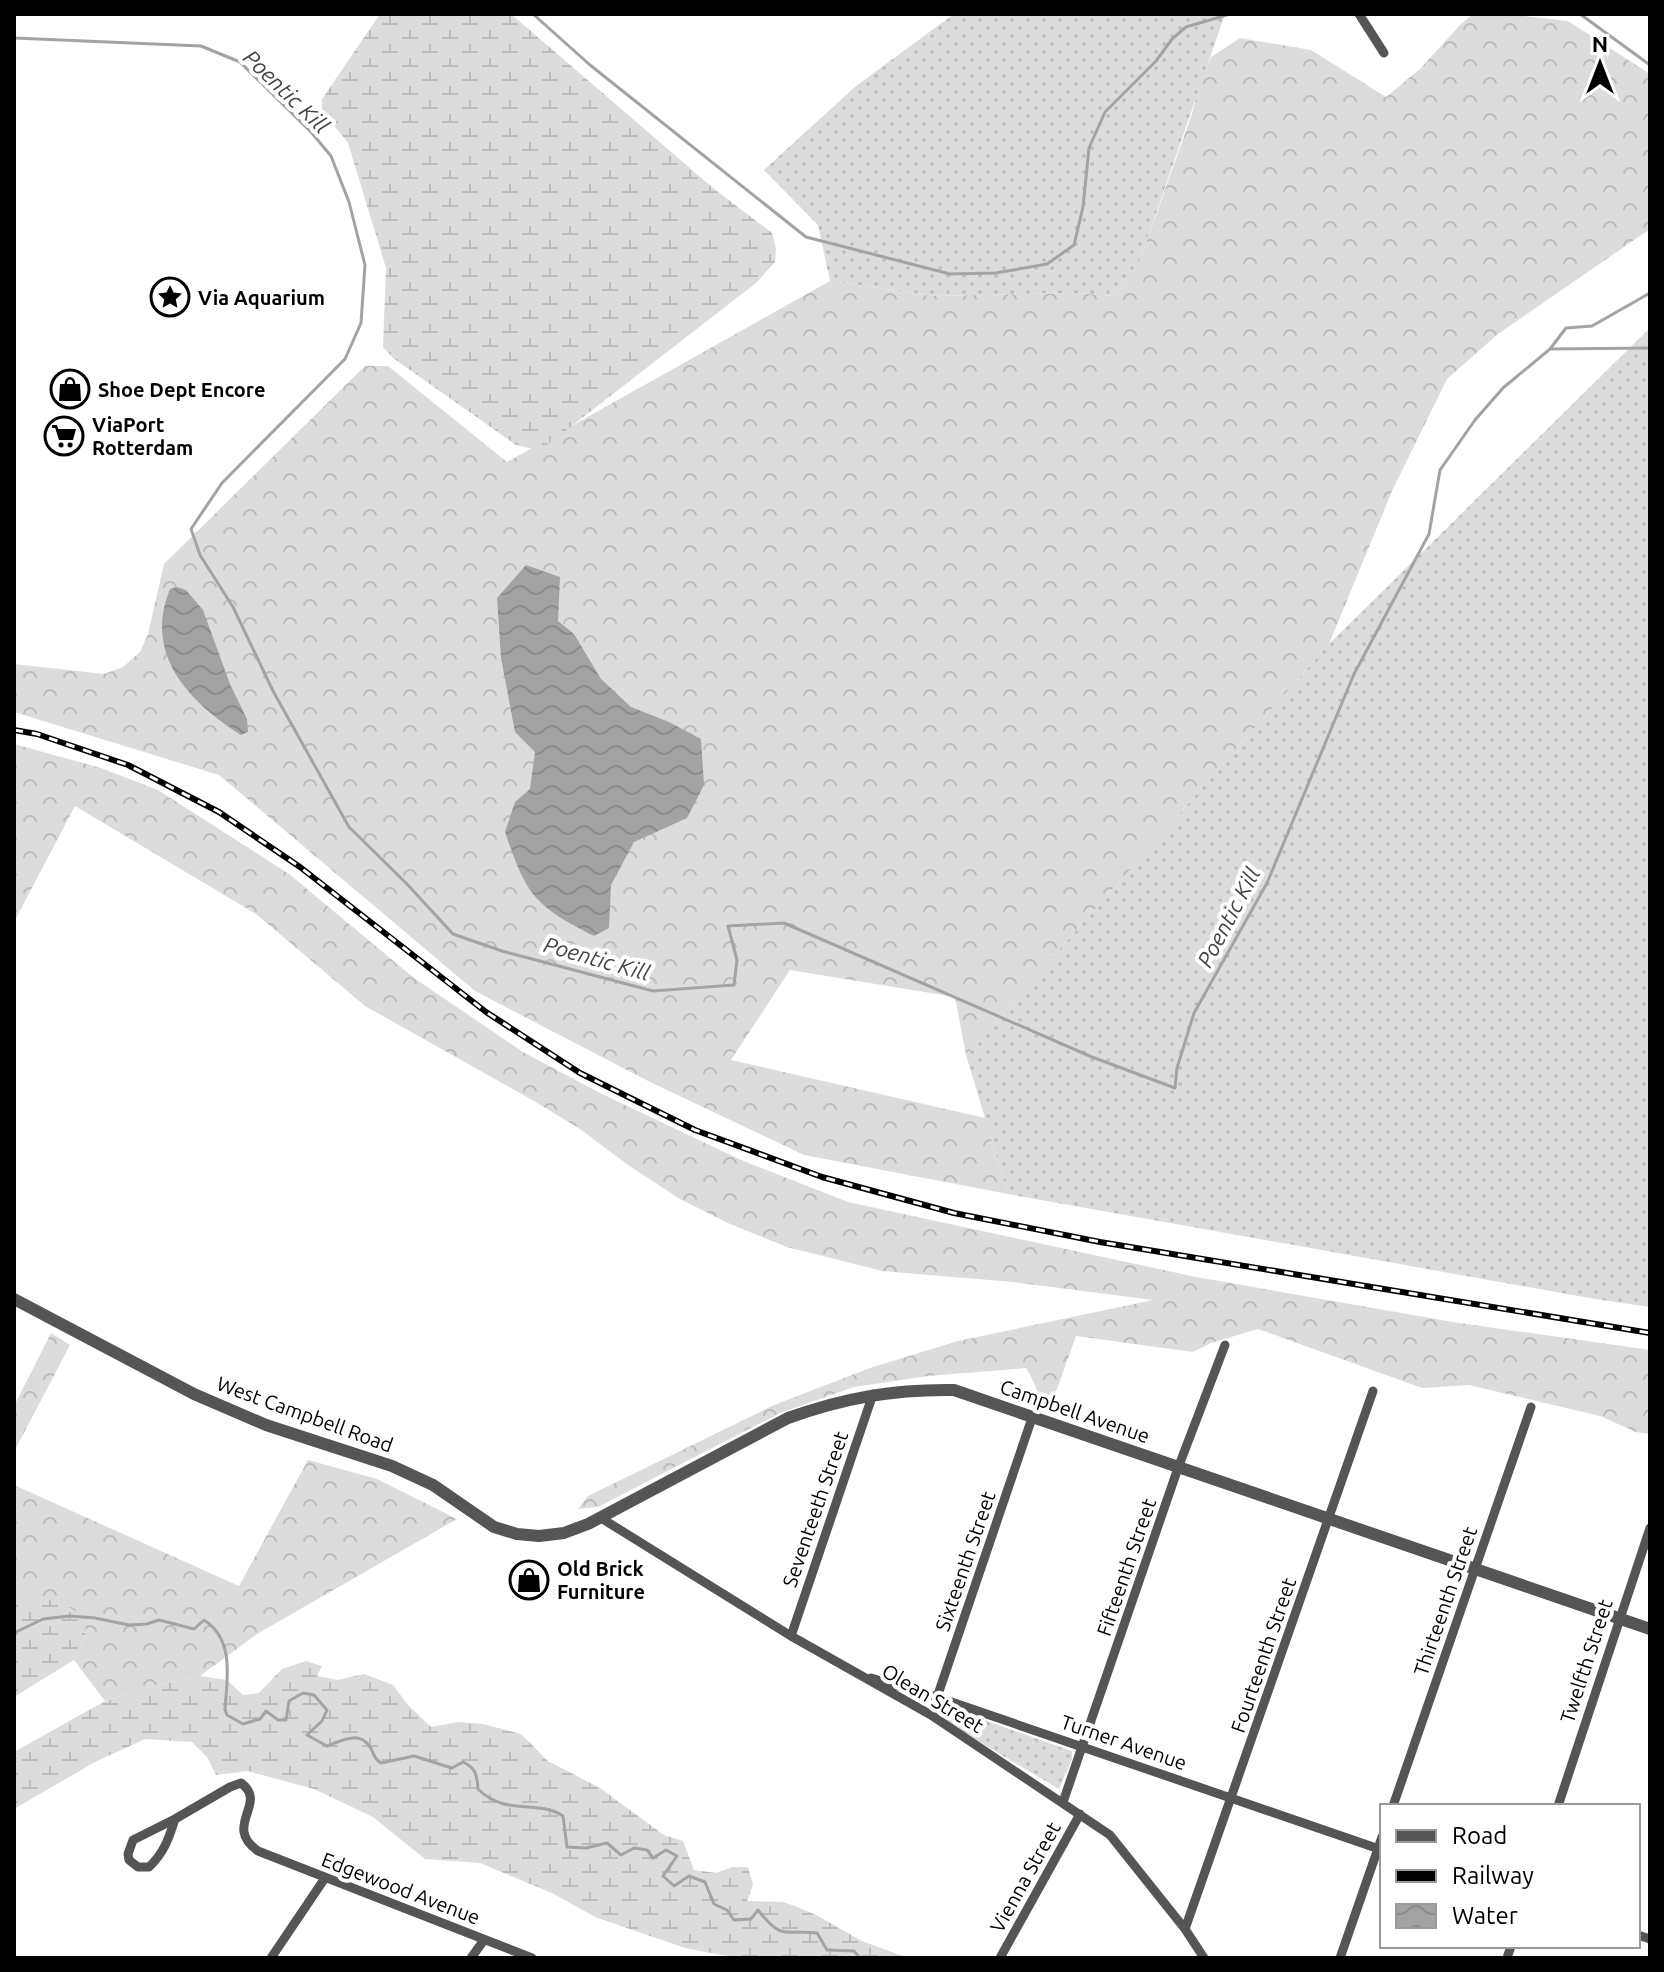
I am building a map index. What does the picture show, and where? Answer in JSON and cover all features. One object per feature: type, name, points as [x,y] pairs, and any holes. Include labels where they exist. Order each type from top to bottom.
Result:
[{"type":"street","points":[[1359,14],[1384,53]]},
{"type":"street","name":"West Campbell Road","points":[[14,1299],[194,1394],[266,1425],[392,1466],[433,1485],[494,1527]]},
{"type":"street","name":"Fifteenth Street","points":[[1063,1802],[1178,1468],[1225,1345]]},
{"type":"street","name":"Campbell Avenue","points":[[494,1527],[539,1536],[564,1533],[601,1518],[788,1418],[817,1407],[910,1389],[954,1390],[1650,1629]]},
{"type":"street","name":"Fourteenth Street","points":[[1185,1929],[1373,1391]]},
{"type":"street","name":"Seventeeth Street","points":[[791,1636],[873,1394]]},
{"type":"street","name":"Thirteenth Street","points":[[1394,1804],[1531,1407]]},
{"type":"street","name":"Sixteenth Street","points":[[931,1715],[1032,1418]]},
{"type":"street","name":"Olean Street","points":[[601,1518],[791,1636],[931,1715],[1110,1835],[1185,1929],[1197,1955]]},
{"type":"street","name":"Twelfth Street","points":[[1559,1804],[1650,1528]]},
{"type":"street","name":"Turner Avenue","points":[[853,1672],[937,1697],[1380,1849]]},
{"type":"street","name":"Edgewood Avenue","points":[[175,1819],[241,1783],[252,1796],[242,1828],[243,1836],[258,1851],[532,1958]]},
{"type":"street","name":"Vienna Street","points":[[1000,1958],[1080,1814]]},
{"type":"street","points":[[175,1819],[167,1844],[149,1867],[138,1867],[129,1860],[133,1840],[175,1819]]},
{"type":"street","points":[[1340,1958],[1380,1849]]},
{"type":"street","points":[[271,1958],[325,1878]]},
{"type":"street","points":[[471,1958],[484,1940]]},
{"type":"green space","points":[[380,14],[511,14],[713,188],[772,233],[776,248],[775,262],[756,283],[551,442],[537,450],[516,445],[393,358],[383,347],[386,268],[348,143],[322,110],[322,99]]},
{"type":"green space","points":[[954,14],[1225,14],[1140,260],[1115,296],[1075,293],[931,296],[830,281],[818,225],[764,170],[856,86]]},
{"type":"green space","points":[[1473,14],[1507,14],[1568,21],[1650,74],[1650,229],[1498,334],[1447,379],[1392,491],[1329,644],[966,1055],[955,997],[790,970],[731,1060],[985,1118],[1008,1194],[804,1155],[650,1082],[475,991],[219,775],[14,712],[14,664],[104,674],[123,667],[140,652],[148,634],[164,564],[365,366],[388,366],[507,462],[830,281],[931,296],[1075,293],[1115,296],[1140,260],[1211,57],[1240,38],[1311,50],[1386,97],[1420,69]]},
{"type":"green space","points":[[1650,328],[1650,1307],[1008,1194],[966,1055],[1329,644]]},
{"type":"green space","points":[[14,744],[101,768],[158,790],[289,874],[414,978],[523,1052],[598,1092],[741,1160],[848,1202],[1196,1277],[1453,1322],[1650,1350],[1650,1434],[1636,1432],[1600,1416],[1469,1385],[1422,1388],[1258,1329],[1211,1343],[1193,1352],[1076,1336],[1049,1411],[1026,1368],[928,1376],[854,1387],[780,1413],[598,1507],[578,1509],[588,1496],[774,1405],[870,1368],[958,1341],[1153,1300],[1013,1282],[882,1271],[787,1247],[730,1224],[680,1199],[534,1101],[365,1006],[256,914],[75,806],[14,922]]},
{"type":"green space","points":[[51,1333],[70,1345],[14,1452],[14,1406]]},
{"type":"green space","points":[[308,1460],[377,1479],[457,1519],[257,1634],[200,1676],[105,1701],[74,1660],[85,1636],[63,1604],[14,1590],[14,1485],[239,1586]]},
{"type":"green space","points":[[14,1590],[64,1604],[86,1618],[85,1636],[74,1660],[14,1697]]},
{"type":"green space","points":[[306,1661],[322,1666],[317,1676],[338,1680],[364,1674],[393,1685],[431,1727],[458,1722],[483,1724],[521,1734],[548,1761],[600,1788],[664,1835],[683,1841],[694,1870],[716,1873],[733,1867],[748,1867],[753,1885],[747,1901],[783,1902],[795,1906],[862,1941],[908,1958],[737,1958],[685,1948],[595,1917],[552,1893],[480,1863],[425,1859],[373,1817],[314,1789],[248,1771],[216,1775],[207,1757],[192,1742],[145,1739],[95,1762],[14,1809],[14,1752],[105,1701],[200,1676],[227,1680],[243,1695],[259,1693],[282,1669]]},
{"type":"green space","points":[[941,1705],[1072,1751],[1072,1759],[1059,1789],[941,1719],[938,1713]]},
{"type":"water","points":[[526,565],[560,577],[558,621],[574,634],[601,679],[631,707],[701,739],[704,785],[687,818],[634,842],[611,885],[609,928],[594,936],[558,916],[535,896],[520,871],[505,832],[515,802],[530,789],[535,752],[515,732],[501,658],[497,598]]},
{"type":"water","points":[[177,587],[186,590],[203,610],[230,684],[247,719],[248,732],[241,735],[204,708],[176,674],[162,635],[163,613],[170,589]]},
{"type":"waterway","points":[[533,14],[590,65],[806,237],[950,274],[996,273],[1047,264],[1074,245],[1083,207],[1089,148],[1105,112],[1186,27],[1230,14]]},
{"type":"waterway","points":[[1580,14],[1650,65]]},
{"type":"waterway","name":"Poentic Kill","points":[[14,38],[201,46],[240,62],[331,156],[349,202],[365,265],[361,323],[345,359],[222,483],[191,529],[200,555],[233,607],[273,691],[349,827],[453,934],[502,951],[653,991],[734,985],[737,960],[728,926],[784,923],[1092,1057],[1175,1088],[1177,1068],[1194,1013],[1267,883],[1354,674],[1429,534],[1440,470],[1475,420],[1503,388],[1550,349],[1650,348]]},
{"type":"waterway","points":[[1550,349],[1566,328],[1592,326],[1650,293]]},
{"type":"waterway","points":[[14,1633],[43,1619],[70,1616],[129,1625],[159,1620],[194,1629],[204,1620],[214,1628],[225,1649],[225,1710],[227,1715],[243,1724],[260,1719],[266,1711],[278,1720],[286,1720],[289,1701],[303,1693],[314,1695],[327,1710],[322,1721],[307,1735],[327,1746],[355,1738],[366,1742],[381,1763],[414,1756],[452,1768],[463,1762],[473,1769],[478,1789],[489,1798],[500,1803],[553,1811],[563,1816],[567,1847],[586,1848],[607,1843],[621,1855],[634,1848],[647,1850],[653,1858],[666,1850],[677,1856],[663,1876],[674,1886],[689,1876],[705,1882],[714,1904],[727,1910],[734,1920],[751,1919],[758,1910],[779,1930],[817,1933],[827,1950],[854,1951],[860,1958]]},
{"type":"railway","points":[[14,730],[37,734],[128,765],[219,812],[300,867],[486,1012],[580,1073],[695,1130],[822,1177],[954,1213],[1100,1242],[1650,1333]]},
{"type":"place","name":"Via Aquarium","points":[[170,297]]},
{"type":"place","name":"Shoe Dept Encore","points":[[70,389]]},
{"type":"place","name":"ViaPort Rotterdam","points":[[64,436]]},
{"type":"place","name":"Old Brick Furniture","points":[[529,1580]]}]
